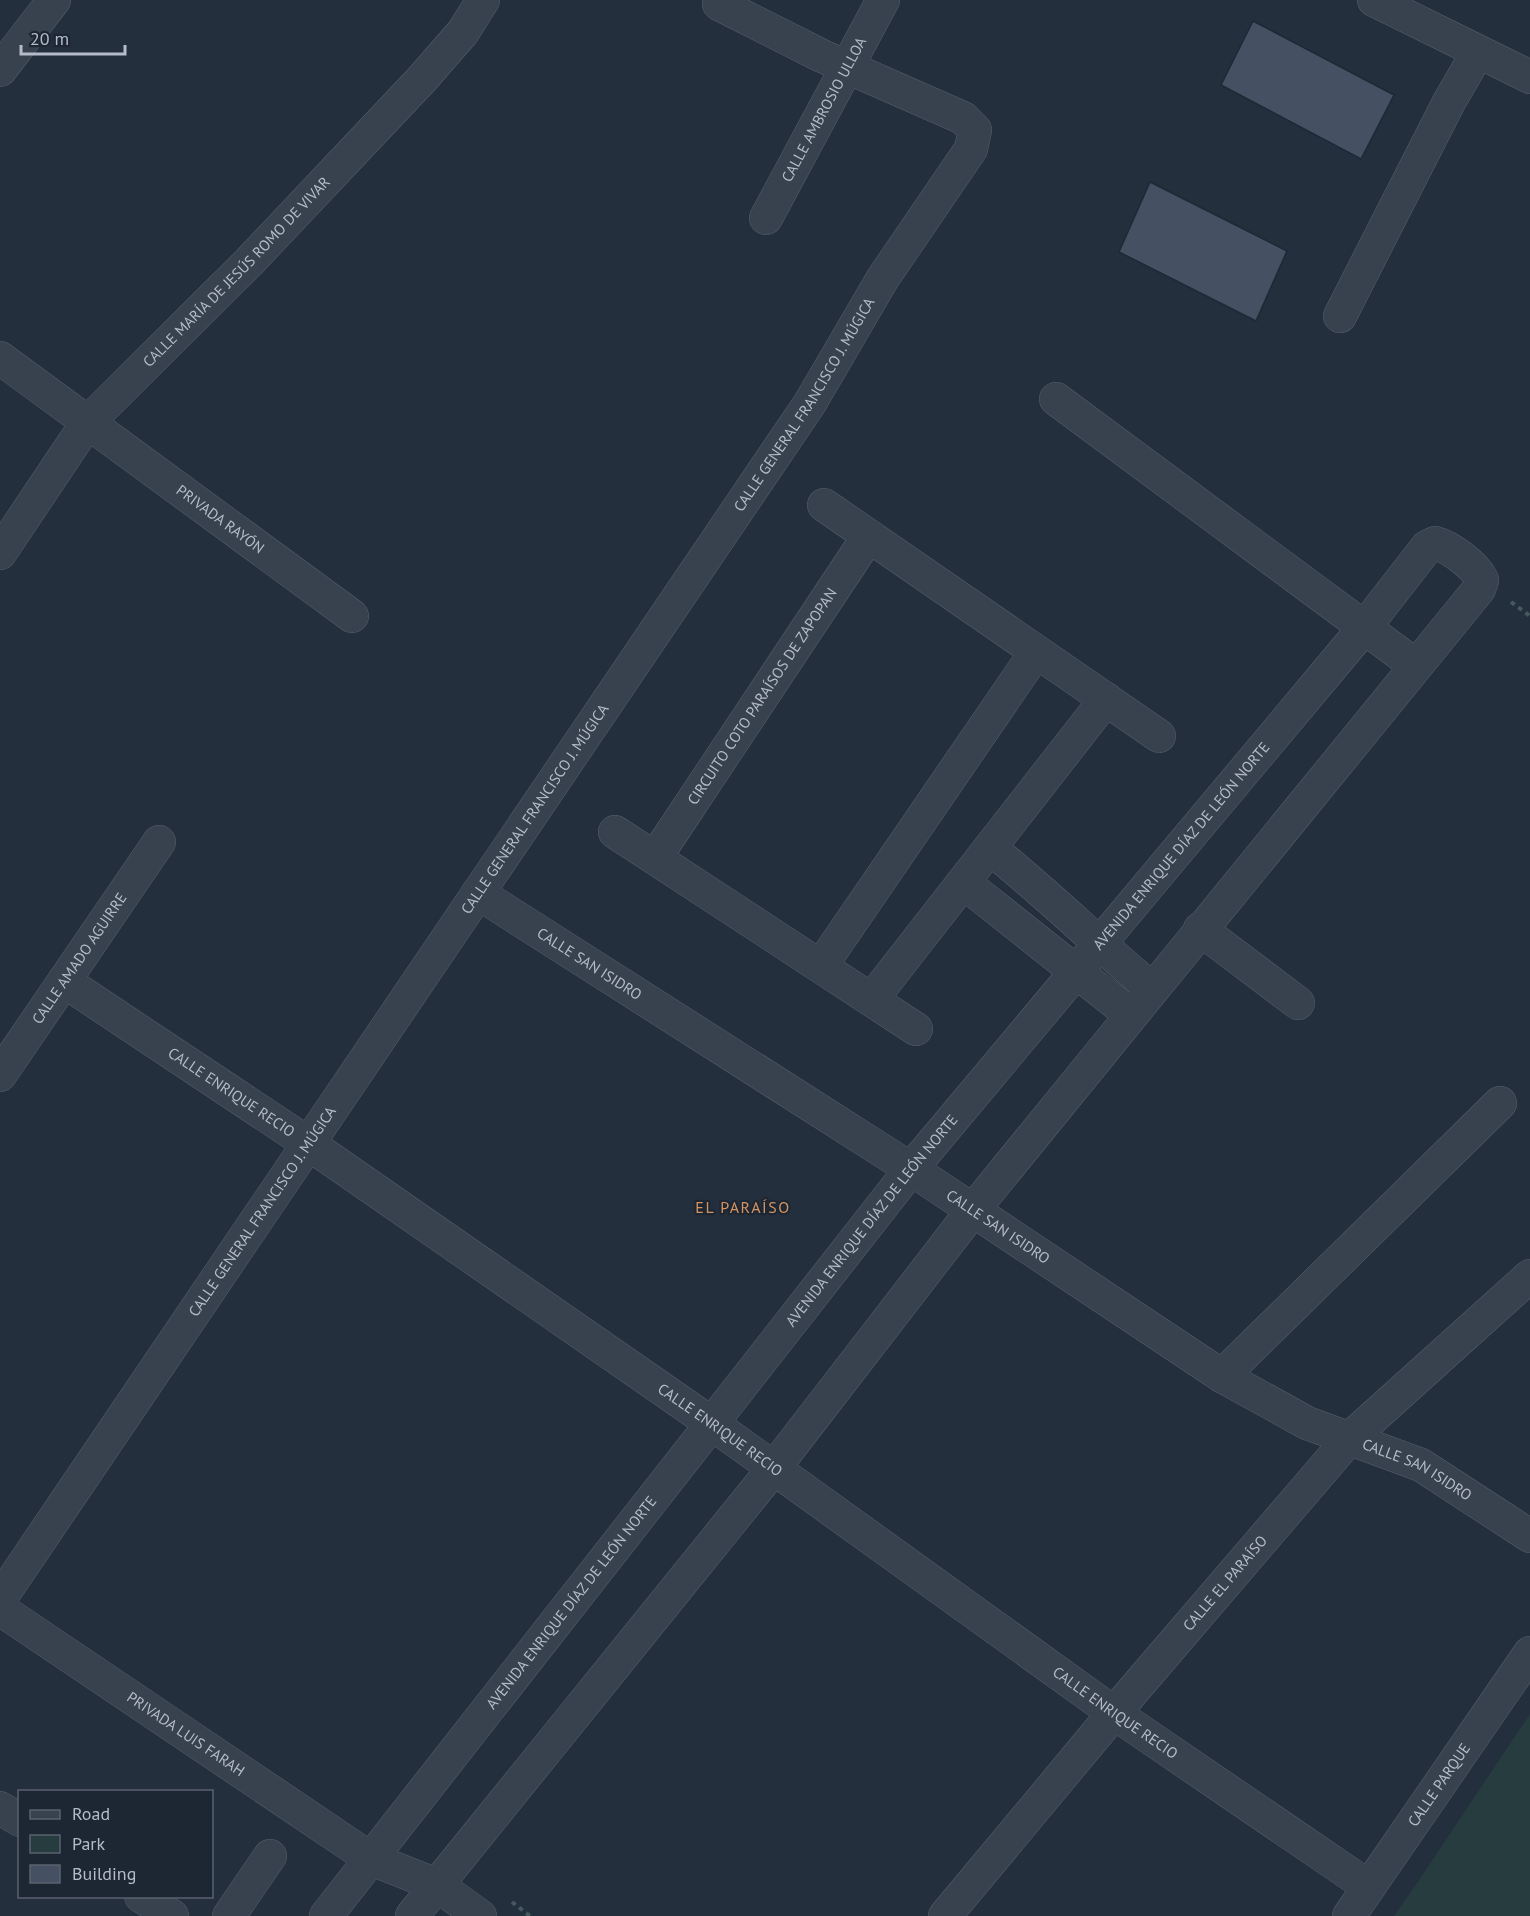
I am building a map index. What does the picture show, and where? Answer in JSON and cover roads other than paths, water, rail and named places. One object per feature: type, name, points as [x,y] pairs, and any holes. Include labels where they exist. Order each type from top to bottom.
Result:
[{"type":"street","points":[[0,70],[54,0]]},
{"type":"street","name":"CALLE MARÍA DE JESÚS ROMO DE VIVAR","points":[[0,553],[87,423],[257,253],[422,79],[463,32],[483,0]]},
{"type":"street","name":"CALLE AMBROSIO ULLOA","points":[[766,218],[883,0]]},
{"type":"street","points":[[1374,0],[1530,77]]},
{"type":"street","points":[[719,4],[848,67]]},
{"type":"street","points":[[1340,316],[1449,102],[1478,52]]},
{"type":"street","name":"CALLE GENERAL FRANCISCO J. MÚGICA","points":[[0,1599],[810,403],[884,278],[970,149],[975,130],[963,118],[848,67]]},
{"type":"street","name":"PRIVADA RAYÓN","points":[[0,358],[352,616]]},
{"type":"street","points":[[412,1916],[774,1468],[973,1210],[1415,665],[1056,399]]},
{"type":"street","points":[[824,505],[1159,736]]},
{"type":"street","name":"CIRCUITO COTO PARAÍSOS DE ZAPOPAN","points":[[655,858],[868,537]]},
{"type":"street","name":"AVENIDA ENRIQUE DÍAZ DE LEÓN NORTE","points":[[326,1916],[911,1169],[1364,628],[1427,547],[1435,543],[1442,545],[1479,572],[1482,580],[1479,589],[1415,665]]},
{"type":"street","points":[[821,966],[1036,652]]},
{"type":"street","points":[[872,999],[1106,699]]},
{"type":"street","points":[[615,831],[916,1029]]},
{"type":"street","name":"CALLE AMADO AGUIRRE","points":[[0,1075],[159,842]]},
{"type":"street","points":[[990,848],[1037,886],[1099,944],[1152,989]]},
{"type":"street","points":[[963,882],[1131,1015]]},
{"type":"street","name":"CALLE SAN ISIDRO","points":[[478,893],[911,1169],[1222,1376],[1280,1410],[1348,1440],[1421,1465],[1530,1536]]},
{"type":"street","points":[[1200,929],[1298,1003]]},
{"type":"street","name":"CALLE ENRIQUE RECIO","points":[[64,981],[309,1144],[711,1423],[1114,1713],[1369,1887]]},
{"type":"street","points":[[1222,1376],[1500,1103]]},
{"type":"street","name":"CALLE EL PARAÍSO","points":[[945,1916],[1114,1713],[1348,1440],[1530,1276]]},
{"type":"street","name":"PRIVADA LUIS FARAH","points":[[0,1610],[371,1859],[437,1885],[480,1916]]},
{"type":"street","name":"CALLE PARQUE","points":[[1349,1916],[1530,1653]]},
{"type":"street","points":[[0,1808],[18,1819]]},
{"type":"street","points":[[237,1913],[270,1856]]},
{"type":"street","points":[[144,1898],[172,1916]]},
{"type":"district","name":"EL PARAÍSO","points":[[743,1207]]}]
